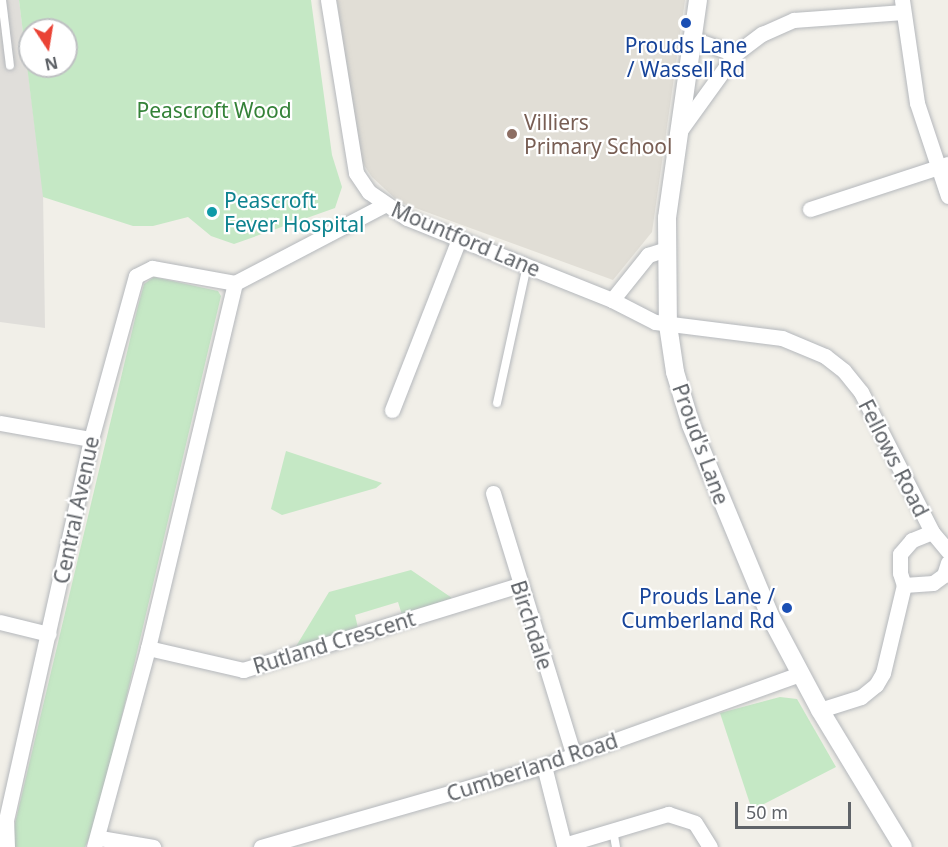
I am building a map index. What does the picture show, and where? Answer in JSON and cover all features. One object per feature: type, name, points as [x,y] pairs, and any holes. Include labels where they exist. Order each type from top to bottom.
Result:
[{"type":"street","name":"Mountford Lane","points":[[328,0],[356,173],[384,205],[459,239],[527,265],[668,325]]},
{"type":"street","name":"Proud's Lane","points":[[698,0],[669,189],[666,249],[668,325],[675,372],[691,425],[770,616],[820,710],[903,847]]},
{"type":"street","points":[[678,132],[735,54],[762,34],[794,20],[902,6],[917,103],[942,165],[948,196]]},
{"type":"street","points":[[693,39],[735,54]]},
{"type":"street","points":[[810,209],[942,165]]},
{"type":"street","points":[[153,847],[97,842],[148,648],[235,283],[384,205]]},
{"type":"street","points":[[392,410],[459,239]]},
{"type":"street","points":[[612,300],[648,255],[666,249]]},
{"type":"street","name":"Central Avenue","points":[[7,847],[3,820],[49,634],[91,439],[136,276],[152,268],[235,283]]},
{"type":"street","name":"Fellows Road","points":[[668,325],[782,338],[809,346],[844,370],[884,431],[932,532],[948,551]]},
{"type":"street","points":[[0,423],[91,439]]},
{"type":"street","name":"Birchdale","points":[[493,493],[519,585],[574,756]]},
{"type":"street","points":[[820,710],[861,697],[876,685],[883,673],[904,585],[900,573],[900,554],[912,540],[932,532]]},
{"type":"street","points":[[904,585],[933,583],[944,575],[948,563]]},
{"type":"street","name":"Rutland Crescent","points":[[148,648],[243,670],[519,585]]},
{"type":"street","points":[[0,622],[49,634]]},
{"type":"street","name":"Cumberland Road","points":[[261,847],[544,766],[800,674]]},
{"type":"street","points":[[544,766],[562,846],[668,814],[681,816],[695,823],[710,847]]},
{"type":"lane","points":[[2,0],[10,66]]},
{"type":"lane","points":[[497,403],[527,265]]},
{"type":"lane","points":[[613,830],[616,847]]},
{"type":"shaded area","points":[[0,0],[19,0],[21,18],[18,18],[18,78],[29,78],[43,192],[45,328],[0,322]]},
{"type":"shaded area","name":"Villiers Primary School","points":[[337,0],[685,0],[652,232],[613,280],[399,202],[372,177],[360,159]]},
{"type":"green space","name":"Peascroft Wood","points":[[19,0],[311,0],[332,155],[342,187],[335,208],[234,244],[211,236],[188,217],[153,226],[133,226],[43,197],[29,78],[78,78],[78,18],[21,18]]},
{"type":"green space","points":[[154,277],[218,291],[221,296],[97,822],[85,847],[14,847],[12,836],[138,306],[144,284]]},
{"type":"green space","points":[[286,451],[382,483],[376,488],[282,515],[271,509]]},
{"type":"green space","points":[[411,570],[452,598],[402,615],[398,602],[355,615],[358,628],[295,648],[329,592]]},
{"type":"green space","points":[[780,697],[797,699],[836,767],[752,810],[720,713]]},
{"type":"place","name":"Prouds Lane / Wassell Rd","points":[[686,23]]},
{"type":"place","name":"Villiers Primary School","points":[[512,134]]},
{"type":"place","name":"Peascroft Fever Hospital","points":[[212,212]]},
{"type":"place","name":"Prouds Lane / Cumberland Rd","points":[[787,608]]}]
